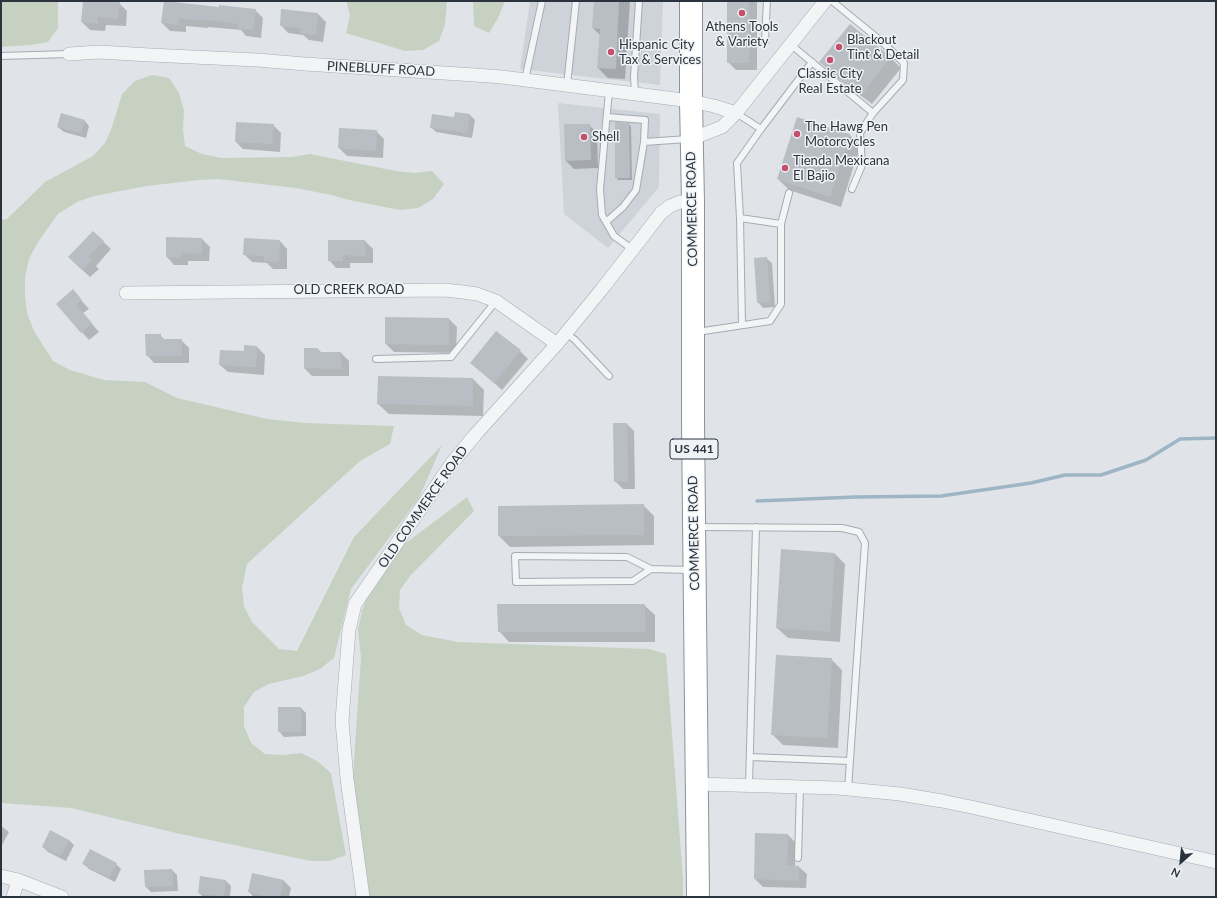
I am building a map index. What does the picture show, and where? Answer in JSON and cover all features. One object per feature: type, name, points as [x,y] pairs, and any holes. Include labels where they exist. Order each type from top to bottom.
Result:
[{"type":"highway","name":"COMMERCE ROAD","points":[[688,8],[693,202],[694,527],[698,897]]},
{"type":"street","points":[[691,139],[722,127],[736,113],[824,2]]},
{"type":"street","name":"PINEBLUFF ROAD","points":[[69,54],[99,52],[257,60],[474,75],[691,101],[736,113]]},
{"type":"street","name":"OLD COMMERCE ROAD","points":[[363,897],[347,779],[342,721],[349,630],[356,604],[452,463],[475,435],[558,344],[602,290],[661,213],[670,206],[680,202],[693,202]]},
{"type":"street","name":"OLD CREEK ROAD","points":[[126,293],[444,290],[477,294],[496,301],[558,344]]},
{"type":"street","points":[[697,784],[848,789],[893,793],[942,801],[1034,820],[1216,862]]},
{"type":"street","points":[[1,876],[18,880],[62,897]]},
{"type":"street","points":[[13,897],[18,880]]},
{"type":"lane","points":[[525,80],[542,1]]},
{"type":"lane","points":[[567,86],[576,1]]},
{"type":"lane","points":[[635,94],[634,77],[639,1]]},
{"type":"lane","points":[[765,41],[767,1]]},
{"type":"lane","points":[[824,2],[881,41],[904,63],[903,80],[873,113],[860,133],[862,165],[852,189]]},
{"type":"lane","points":[[790,44],[873,113]]},
{"type":"lane","points":[[1,56],[69,54]]},
{"type":"lane","points":[[742,325],[740,218],[737,163],[812,62]]},
{"type":"lane","points":[[609,91],[600,189],[602,215],[614,236],[632,250]]},
{"type":"lane","points":[[736,113],[761,129]]},
{"type":"lane","points":[[606,222],[623,207],[636,190],[644,142],[645,120],[607,117]]},
{"type":"lane","points":[[644,142],[691,139]]},
{"type":"lane","points":[[693,332],[770,321],[781,304],[781,224],[789,193]]},
{"type":"lane","points":[[740,218],[781,224]]},
{"type":"lane","points":[[376,359],[451,357],[496,301]]},
{"type":"lane","points":[[566,334],[575,340],[609,376]]},
{"type":"lane","points":[[694,527],[842,528],[859,532],[865,543],[848,789]]},
{"type":"lane","points":[[749,785],[756,527]]},
{"type":"lane","points":[[651,569],[633,581],[516,582],[515,556],[627,557],[651,569],[695,570]]},
{"type":"lane","points":[[750,758],[850,761]]},
{"type":"lane","points":[[798,858],[800,787]]},
{"type":"shaded area","points":[[530,1],[663,1],[660,85],[520,69]]},
{"type":"shaded area","points":[[558,103],[660,114],[659,187],[608,248],[564,214]]},
{"type":"green space","points":[[1,1],[58,1],[58,28],[48,42],[1,47]]},
{"type":"green space","points":[[346,1],[447,1],[445,25],[439,41],[423,50],[405,51],[346,33],[350,15]]},
{"type":"green space","points":[[473,1],[505,1],[498,18],[489,33],[474,26]]},
{"type":"green space","points":[[152,75],[169,78],[179,93],[184,111],[183,129],[185,146],[202,154],[221,158],[292,157],[310,154],[396,171],[414,173],[432,171],[444,184],[433,199],[418,208],[400,210],[296,188],[218,179],[147,186],[94,196],[77,202],[58,214],[38,242],[29,259],[25,277],[27,313],[34,331],[53,361],[70,370],[104,380],[145,382],[177,398],[267,419],[305,423],[394,426],[390,444],[360,461],[247,564],[242,588],[244,606],[252,622],[279,649],[297,651],[354,537],[442,445],[419,498],[351,589],[334,658],[320,669],[303,676],[269,684],[254,692],[244,707],[244,726],[251,743],[265,754],[283,755],[301,753],[317,761],[331,773],[346,855],[329,861],[311,861],[176,833],[71,808],[1,803],[1,220],[7,219],[45,182],[93,156],[105,143],[112,127],[122,94],[135,81]]},
{"type":"green space","points":[[467,497],[474,511],[410,576],[400,590],[399,608],[406,625],[422,635],[458,642],[649,649],[666,654],[683,879],[683,897],[370,897],[353,775],[361,658],[358,629],[362,611],[373,580],[394,552]]},
{"type":"building","points":[[83,1],[120,2],[118,19],[98,17],[98,24],[81,22]]},
{"type":"building","points":[[164,1],[219,7],[219,5],[256,9],[253,30],[238,29],[238,24],[201,19],[201,21],[179,18],[178,25],[161,23]]},
{"type":"building","points":[[594,1],[619,1],[616,69],[597,68],[600,29],[592,28]]},
{"type":"building","points":[[727,1],[749,1],[749,63],[727,63]]},
{"type":"building","points":[[281,9],[318,13],[316,35],[300,33],[301,28],[280,26]]},
{"type":"building","points":[[850,24],[891,57],[861,95],[819,62]]},
{"type":"building","points":[[455,112],[470,114],[467,133],[430,128],[432,114],[454,117]]},
{"type":"building","points":[[61,113],[85,120],[81,133],[57,127]]},
{"type":"building","points":[[797,117],[850,134],[830,197],[777,179]]},
{"type":"building","points":[[236,122],[274,124],[272,144],[235,142]]},
{"type":"building","name":"Shell","points":[[615,122],[629,123],[630,178],[615,178]]},
{"type":"building","points":[[564,124],[590,124],[591,160],[565,161]]},
{"type":"building","points":[[339,128],[377,130],[376,151],[338,148]]},
{"type":"building","points":[[93,231],[104,241],[88,257],[92,260],[82,270],[68,257]]},
{"type":"building","points":[[166,237],[202,238],[202,254],[181,253],[181,258],[166,257]]},
{"type":"building","points":[[244,238],[280,240],[279,262],[264,261],[264,256],[243,255]]},
{"type":"building","points":[[328,240],[365,240],[365,256],[343,255],[343,261],[328,261]]},
{"type":"building","points":[[767,257],[770,302],[757,303],[754,258]]},
{"type":"building","points":[[73,289],[82,300],[76,305],[92,323],[81,333],[56,304]]},
{"type":"building","points":[[385,317],[449,318],[449,345],[385,344]]},
{"type":"building","points":[[496,331],[521,350],[494,383],[470,363]]},
{"type":"building","points":[[145,334],[161,334],[161,339],[182,339],[182,356],[146,356]]},
{"type":"building","points":[[244,345],[257,346],[256,367],[219,365],[220,350],[244,351]]},
{"type":"building","points":[[304,348],[318,348],[319,352],[341,352],[341,369],[304,368]]},
{"type":"building","points":[[378,376],[473,378],[473,406],[377,404]]},
{"type":"building","points":[[613,423],[627,423],[628,481],[614,482]]},
{"type":"building","points":[[644,504],[644,535],[498,536],[498,506]]},
{"type":"building","points":[[781,549],[835,553],[830,632],[776,628]]},
{"type":"building","points":[[497,604],[645,604],[645,632],[498,632]]},
{"type":"building","points":[[776,655],[832,658],[827,738],[771,735]]},
{"type":"building","points":[[278,707],[301,707],[301,732],[278,732]]},
{"type":"building","points":[[50,830],[69,840],[61,856],[42,847]]},
{"type":"building","points":[[755,833],[788,834],[787,865],[799,866],[799,881],[754,879]]},
{"type":"building","points":[[90,849],[117,863],[109,878],[82,864]]},
{"type":"building","points":[[172,869],[173,886],[145,887],[144,870]]},
{"type":"building","points":[[252,873],[284,880],[280,897],[270,897],[248,892]]},
{"type":"building","points":[[200,876],[226,880],[224,897],[198,893]]},
{"type":"waterway","points":[[757,501],[855,497],[941,496],[1031,483],[1065,475],[1101,475],[1146,460],[1180,439],[1216,438]]},
{"type":"place","name":"Athens Tools & Variety","points":[[742,13]]},
{"type":"place","name":"Blackout Tint & Detail","points":[[839,47]]},
{"type":"place","name":"Hispanic City Tax & Services","points":[[611,52]]},
{"type":"place","name":"Classic City Real Estate","points":[[830,60]]},
{"type":"place","name":"The Hawg Pen Motorcycles","points":[[797,134]]},
{"type":"place","name":"Shell","points":[[584,137]]},
{"type":"place","name":"Tienda Mexicana El Bajio","points":[[785,168]]}]
